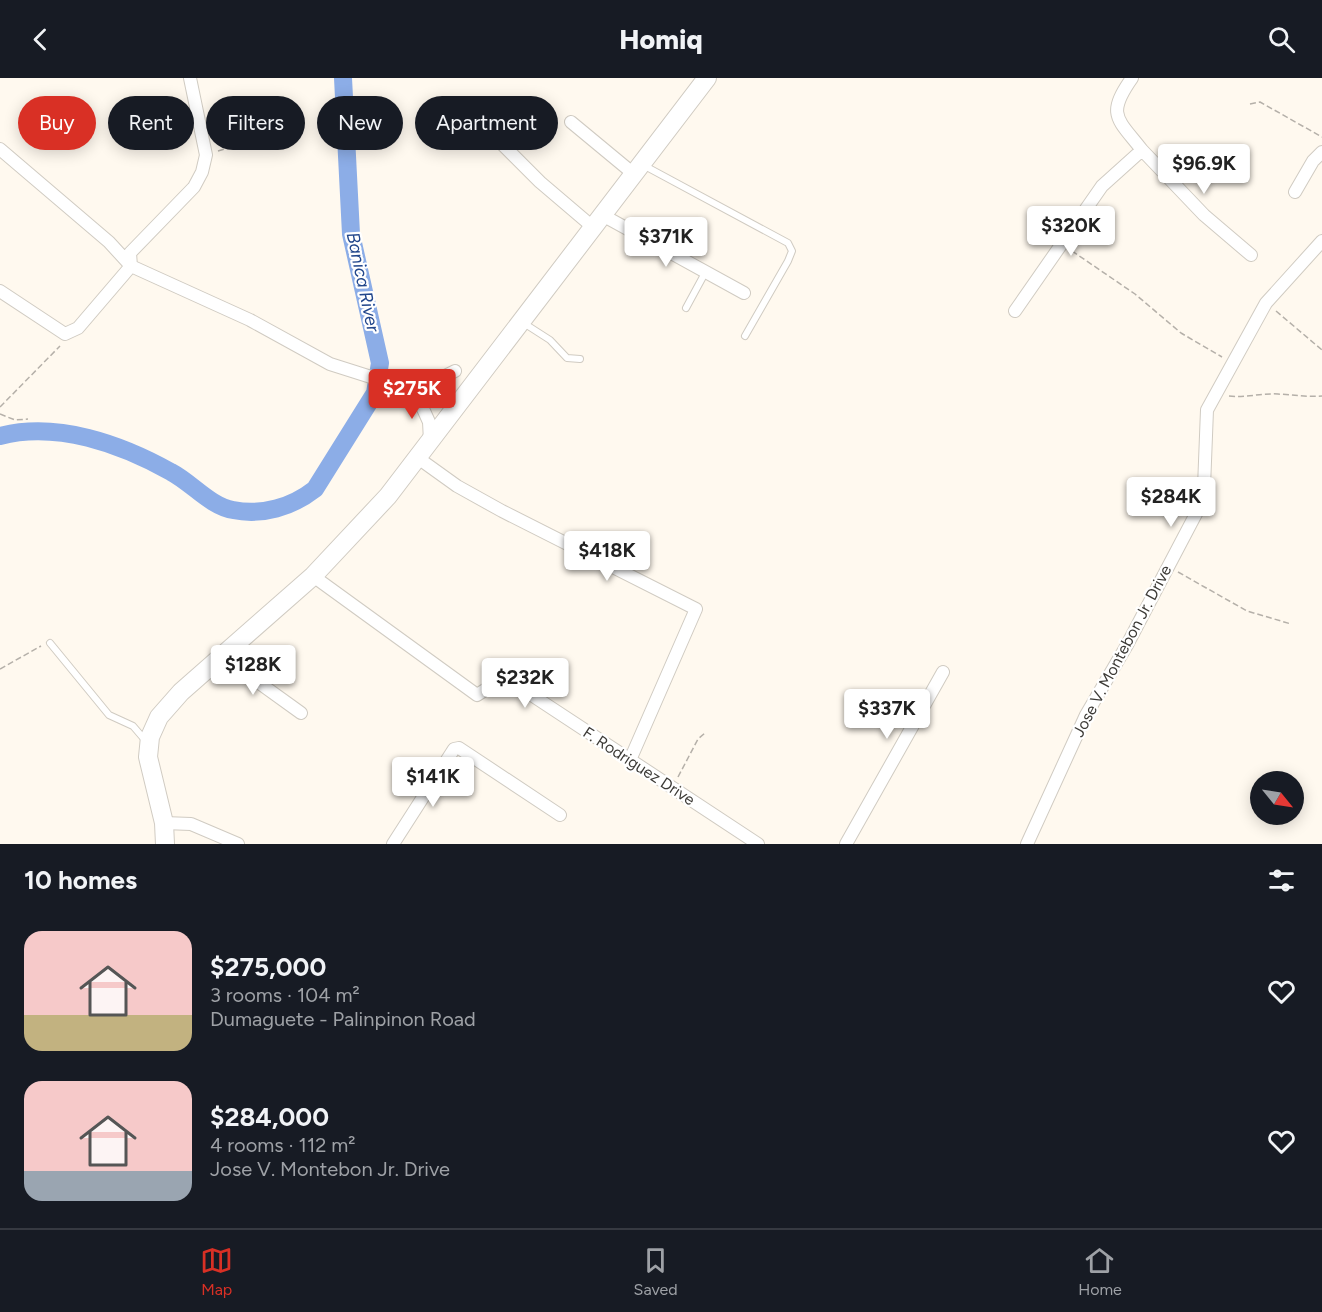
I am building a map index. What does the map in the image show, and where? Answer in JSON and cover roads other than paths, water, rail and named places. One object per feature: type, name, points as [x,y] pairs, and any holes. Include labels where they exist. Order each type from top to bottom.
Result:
[{"type":"main road","points":[[165,844],[164,823],[148,757],[159,717],[181,692],[312,576],[387,496],[639,170],[707,78]]},
{"type":"street","points":[[0,291],[65,334],[78,328],[131,266],[130,253],[194,187],[202,172],[206,155],[190,78]]},
{"type":"street","points":[[1132,78],[1118,99],[1115,109],[1120,122],[1142,150],[1204,215],[1251,255]]},
{"type":"street","points":[[571,122],[639,170]]},
{"type":"street","points":[[0,149],[109,242],[131,266],[250,320],[330,364],[416,391],[455,371]]},
{"type":"street","points":[[508,150],[540,182],[599,222],[744,293]]},
{"type":"street","points":[[1015,311],[1102,186],[1142,150]]},
{"type":"street","points":[[1295,192],[1313,161],[1322,152]]},
{"type":"street","name":"Jose V. Montebon Jr. Drive","points":[[1028,844],[1086,715],[1127,645],[1198,510],[1204,488],[1207,410],[1266,303],[1322,241]]},
{"type":"street","points":[[416,391],[429,422],[430,443]]},
{"type":"street","points":[[418,458],[475,496],[696,609],[630,760]]},
{"type":"street","name":"F. Rodriguez Drive","points":[[312,576],[477,695],[499,681],[515,684],[758,844]]},
{"type":"street","points":[[222,656],[301,713]]},
{"type":"street","points":[[846,844],[943,672]]},
{"type":"street","points":[[393,844],[454,749],[459,748],[560,815]]},
{"type":"street","points":[[164,823],[191,824],[238,844]]},
{"type":"lane","points":[[639,170],[788,243],[792,250],[788,261],[745,336]]},
{"type":"lane","points":[[686,308],[705,273]]},
{"type":"lane","points":[[522,322],[550,340],[567,358],[580,359]]},
{"type":"lane","points":[[50,643],[109,715],[133,726],[150,744]]},
{"type":"waterway","name":"Banica River","points":[[0,436],[44,431],[66,433],[110,444],[171,472],[217,504],[244,512],[266,511],[287,505],[315,489],[375,393],[380,363],[351,234],[343,78]]}]
